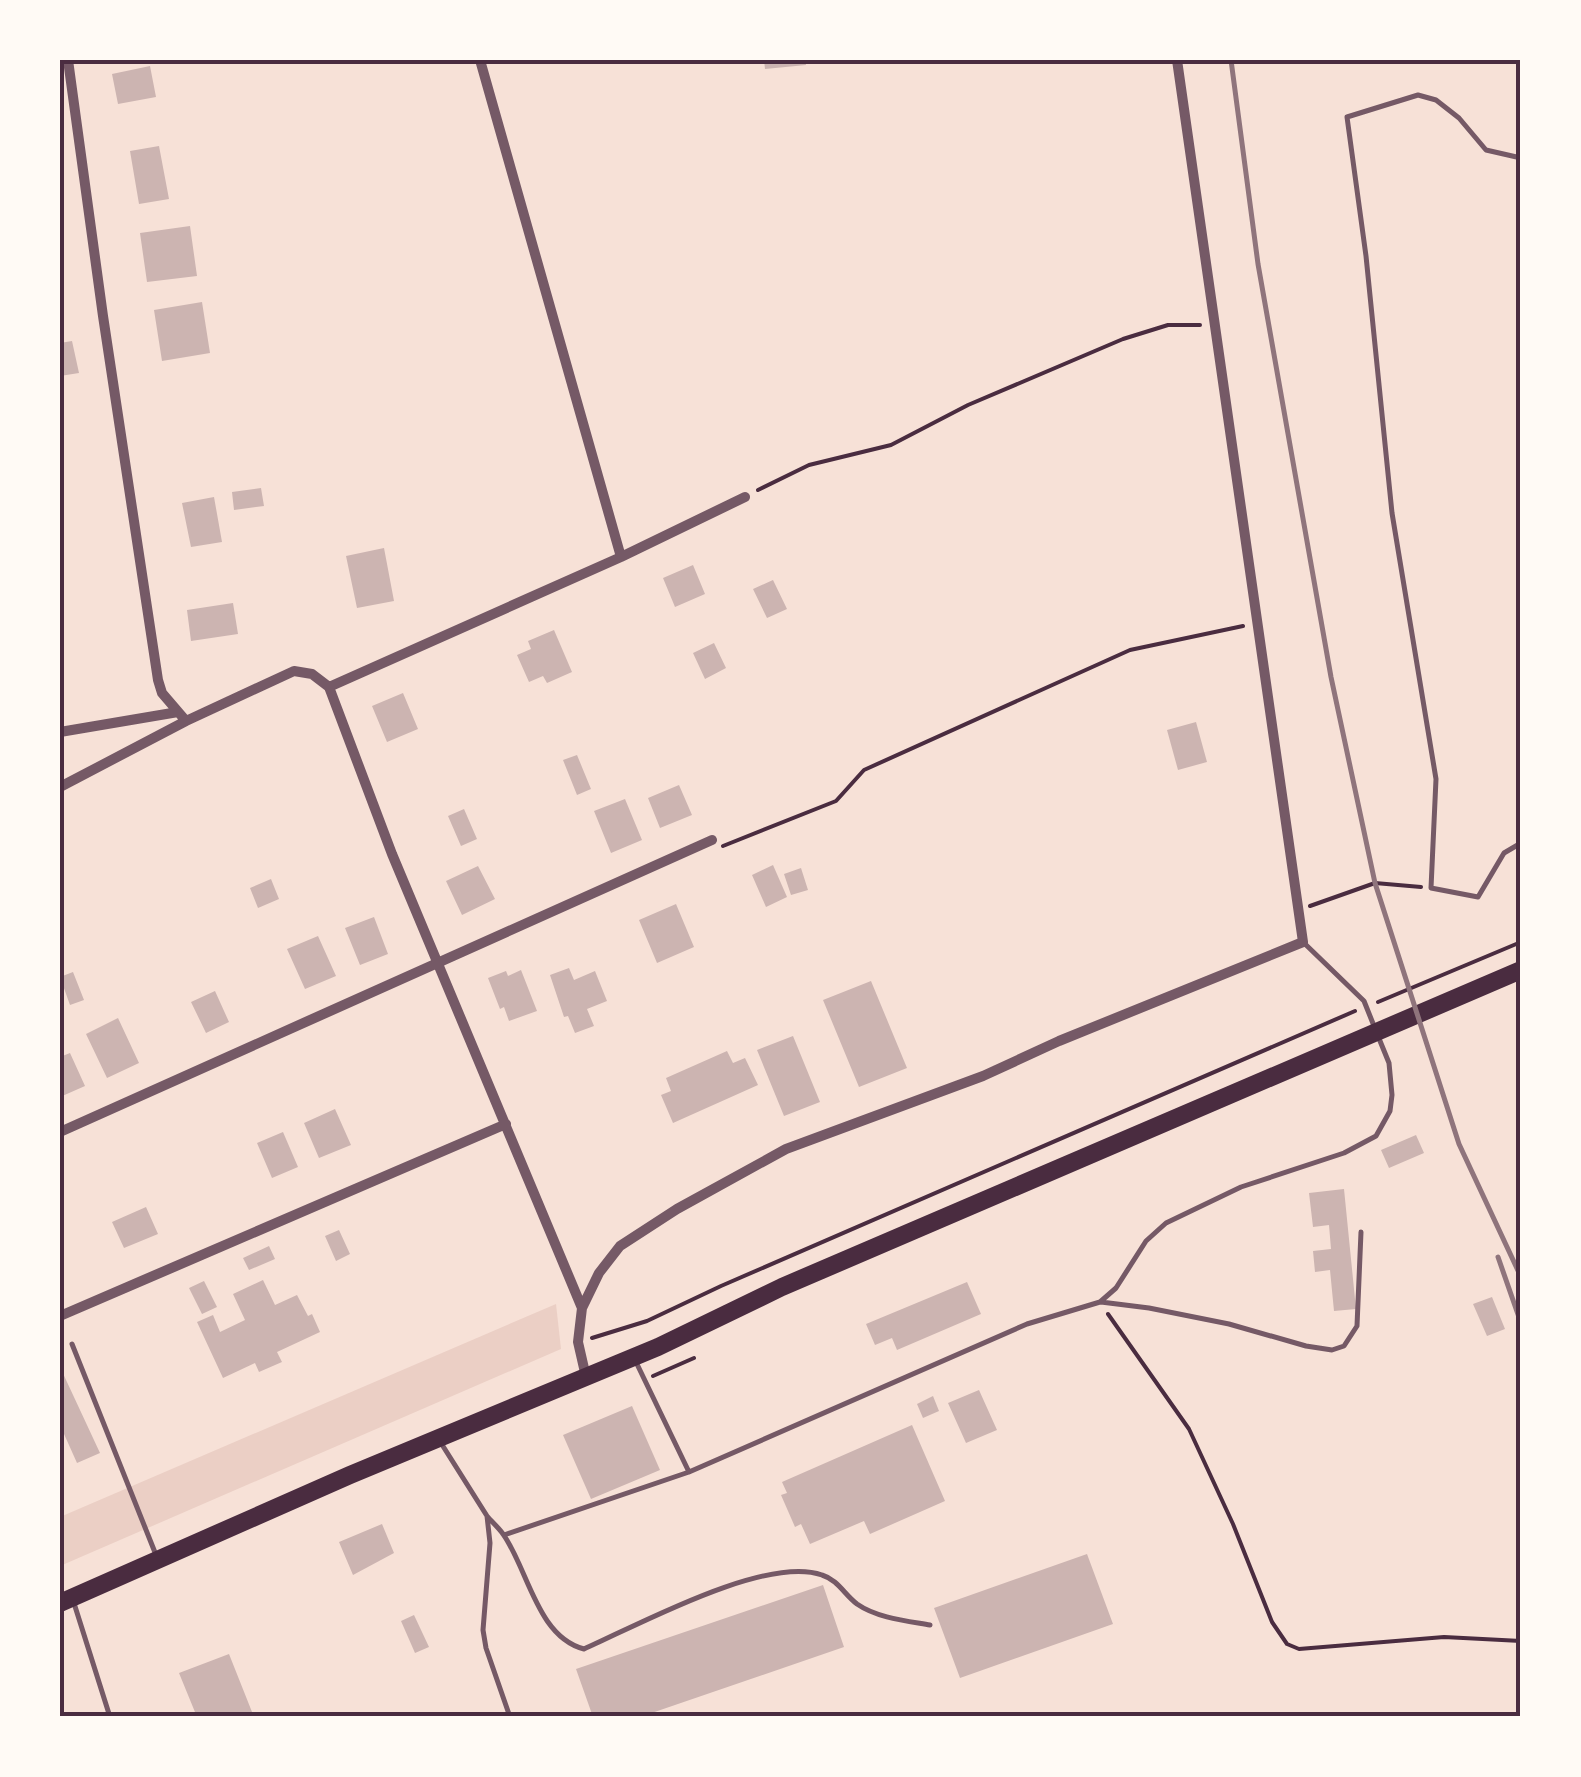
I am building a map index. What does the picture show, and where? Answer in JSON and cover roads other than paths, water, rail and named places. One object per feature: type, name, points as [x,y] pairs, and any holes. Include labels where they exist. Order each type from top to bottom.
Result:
[{"type":"highway","points":[[66,1600],[1518,971]]},
{"type":"street","points":[[68,60],[102,316],[158,680],[162,693],[182,716]]},
{"type":"street","points":[[480,60],[620,557]]},
{"type":"street","points":[[586,1377],[578,1342],[582,1308],[598,1273],[620,1246],[677,1208],[786,1148],[983,1076],[1303,942],[1177,60]]},
{"type":"street","points":[[329,687],[744,497]]},
{"type":"street","points":[[60,788],[182,716],[294,671],[312,674],[329,687],[392,854],[582,1308]]},
{"type":"street","points":[[60,732],[182,716]]},
{"type":"street","points":[[60,1132],[712,840]]},
{"type":"street","points":[[60,1316],[506,1124]]},
{"type":"lane","points":[[1521,158],[1486,150],[1459,118],[1436,100],[1418,96],[1347,117],[1366,256],[1392,513],[1436,779],[1431,888],[1478,897],[1504,853],[1521,843]]},
{"type":"lane","points":[[504,1535],[689,1472],[1027,1324],[1100,1302],[1116,1288],[1137,1253],[1166,1223],[1242,1187],[1364,1144],[1384,1125],[1392,1095],[1389,1063],[1364,1001],[1303,942]]},
{"type":"lane","points":[[1100,1302],[1183,1314],[1332,1350],[1344,1346],[1357,1326],[1361,1232]]},
{"type":"lane","points":[[72,1344],[158,1560]]},
{"type":"lane","points":[[634,1356],[689,1472]]},
{"type":"lane","points":[[438,1438],[487,1516],[504,1535],[550,1622],[563,1639],[584,1649],[700,1596],[759,1577],[805,1570],[837,1582],[868,1610],[930,1625]]},
{"type":"lane","points":[[487,1516],[490,1543],[483,1630],[510,1717]]},
{"type":"lane","points":[[66,1600],[110,1717]]},
{"type":"railway","points":[[1231,60],[1258,264],[1331,677],[1375,883],[1459,1144],[1521,1277]]},
{"type":"railway","points":[[1498,1257],[1521,1323]]}]
